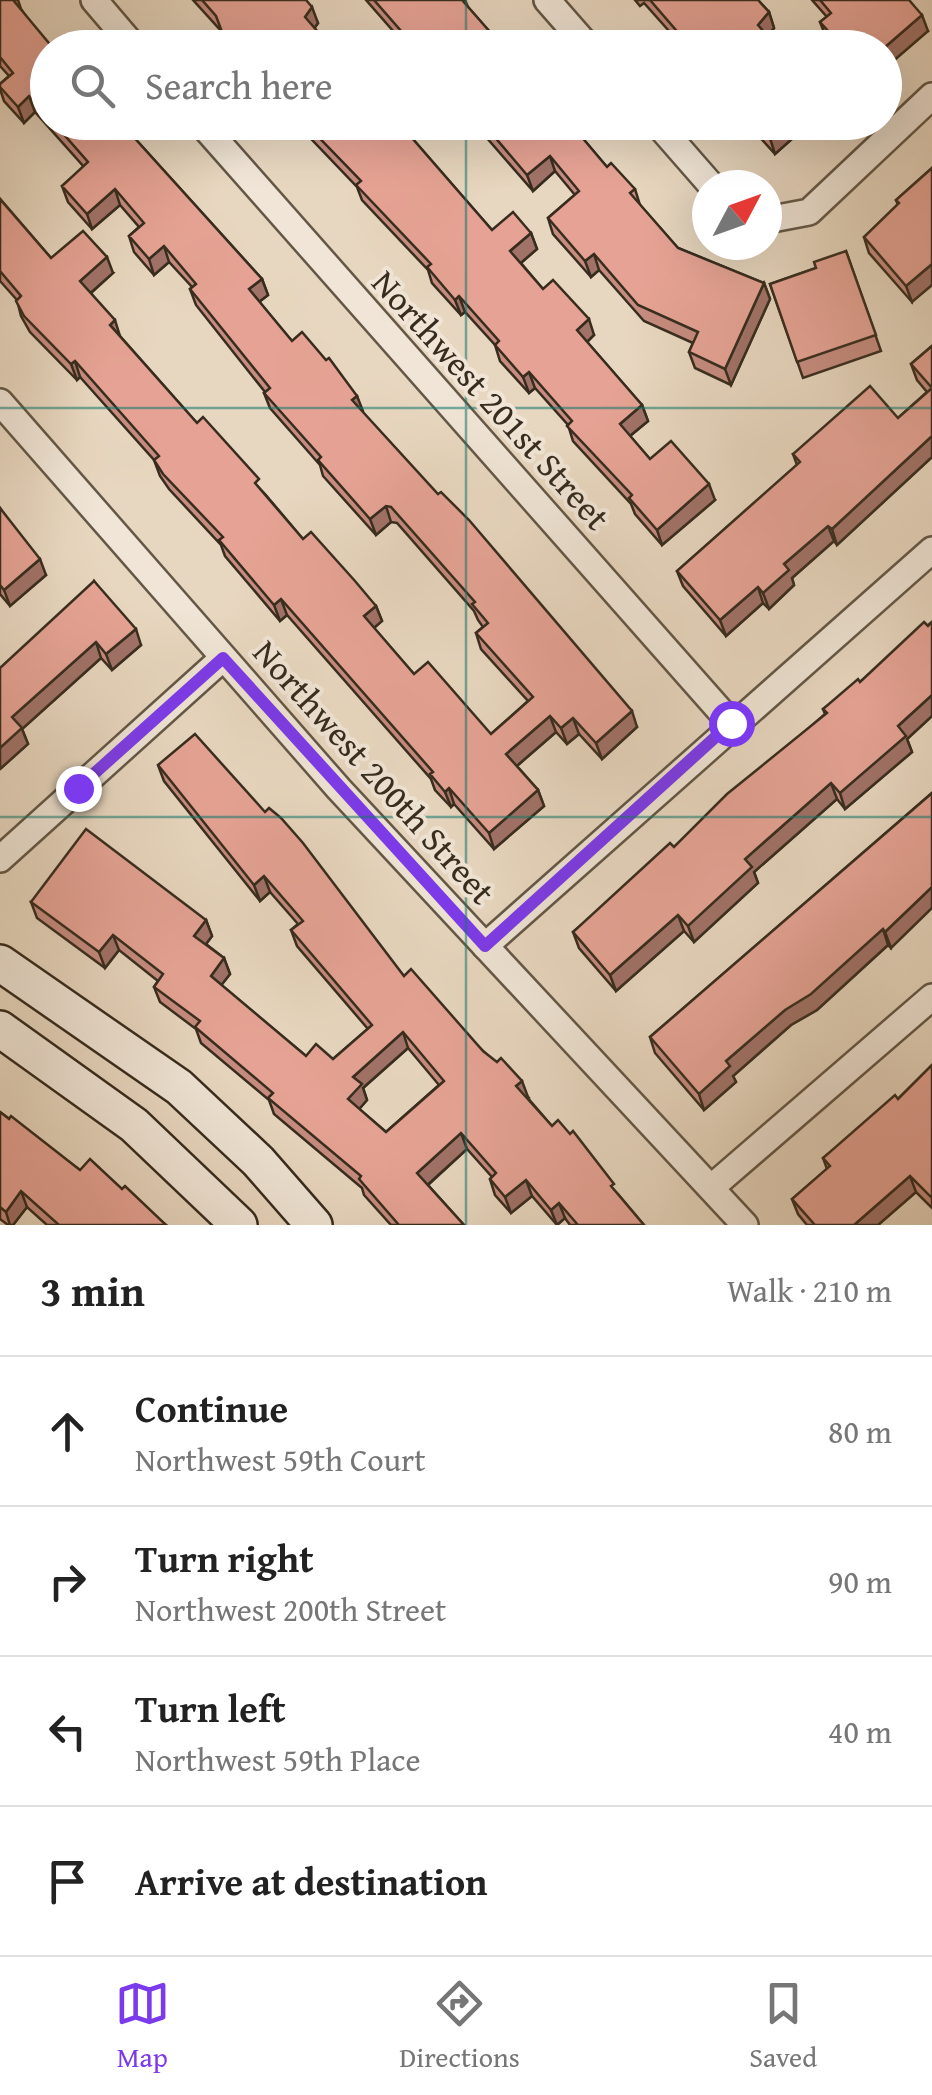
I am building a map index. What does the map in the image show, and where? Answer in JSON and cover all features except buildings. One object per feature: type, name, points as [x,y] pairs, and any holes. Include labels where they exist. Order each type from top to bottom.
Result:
[{"type":"street","points":[[94,0],[120,30]]},
{"type":"street","points":[[547,0],[573,30]]},
{"type":"street","points":[[902,124],[932,96]]},
{"type":"street","name":"Northwest 201st Street","points":[[216,140],[731,723]]},
{"type":"street","points":[[672,140],[699,170]]},
{"type":"street","points":[[782,217],[809,212],[885,140]]},
{"type":"street","name":"Northwest 200th Street","points":[[0,402],[223,658],[745,1225]]},
{"type":"street","points":[[485,946],[731,723],[932,550]]},
{"type":"street","points":[[0,858],[223,658]]},
{"type":"street","points":[[0,964],[179,1087],[258,1161],[314,1225]]},
{"type":"street","points":[[712,1186],[932,998]]},
{"type":"street","points":[[0,1029],[134,1125],[239,1225]]},
{"type":"route","points":[[78,788],[223,658],[485,946],[731,723]]}]
